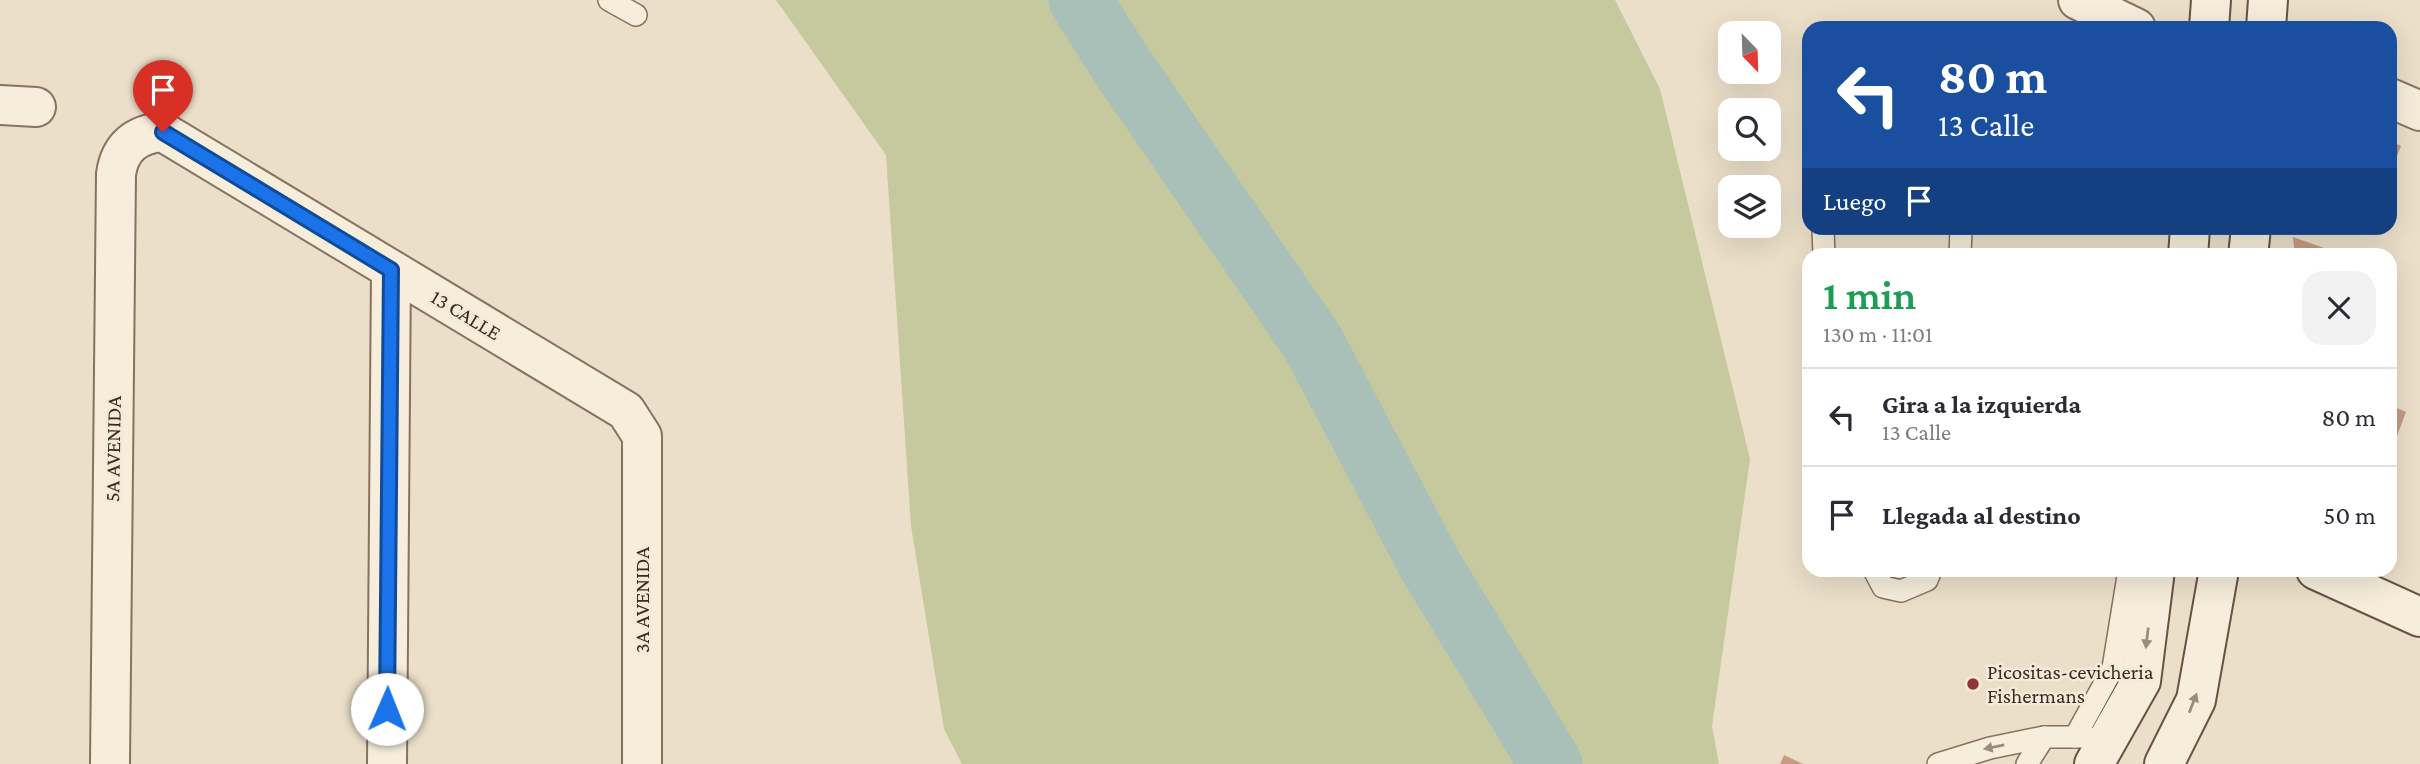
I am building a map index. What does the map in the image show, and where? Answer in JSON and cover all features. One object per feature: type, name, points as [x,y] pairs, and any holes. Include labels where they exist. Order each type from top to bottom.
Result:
[{"type":"street","points":[[2078,0],[2122,21]]},
{"type":"street","points":[[2210,21],[2211,0]]},
{"type":"street","points":[[2267,21],[2269,0]]},
{"type":"street","points":[[2397,101],[2420,111]]},
{"type":"street","name":"13 CALLE","points":[[134,140],[143,135],[163,132],[626,411],[642,436]]},
{"type":"street","name":"5A AVENIDA","points":[[110,764],[116,174],[121,154],[134,140]]},
{"type":"street","points":[[387,764],[391,270]]},
{"type":"street","name":"3A AVENIDA","points":[[642,436],[642,764]]},
{"type":"street","points":[[2093,746],[2141,681],[2154,577]]},
{"type":"street","points":[[2164,764],[2196,700],[2218,577]]},
{"type":"street","points":[[2331,577],[2420,617]]},
{"type":"lane","points":[[610,0],[636,15]]},
{"type":"lane","points":[[1878,577],[1883,587],[1900,591],[1927,580],[1928,577]]},
{"type":"lane","points":[[1938,764],[1990,748],[2044,737],[2093,746],[2113,668],[2128,577]]},
{"type":"lane","points":[[2028,764],[2044,737]]},
{"type":"green space","points":[[776,0],[1615,0],[1660,89],[1750,459],[1712,726],[1719,764],[962,764],[944,729],[911,526],[886,155]]},
{"type":"building","points":[[2293,237],[2324,248],[2294,248]]},
{"type":"building","points":[[2397,408],[2406,412],[2397,436]]},
{"type":"building","points":[[1784,755],[1803,764],[1780,764]]},
{"type":"waterway","points":[[1080,0],[1124,69],[1313,343],[1430,565],[1551,764]]},
{"type":"place","name":"Picositas-cevicheria Fishermans","points":[[1973,684]]},
{"type":"route","points":[[163,132],[391,270],[387,709]]}]
